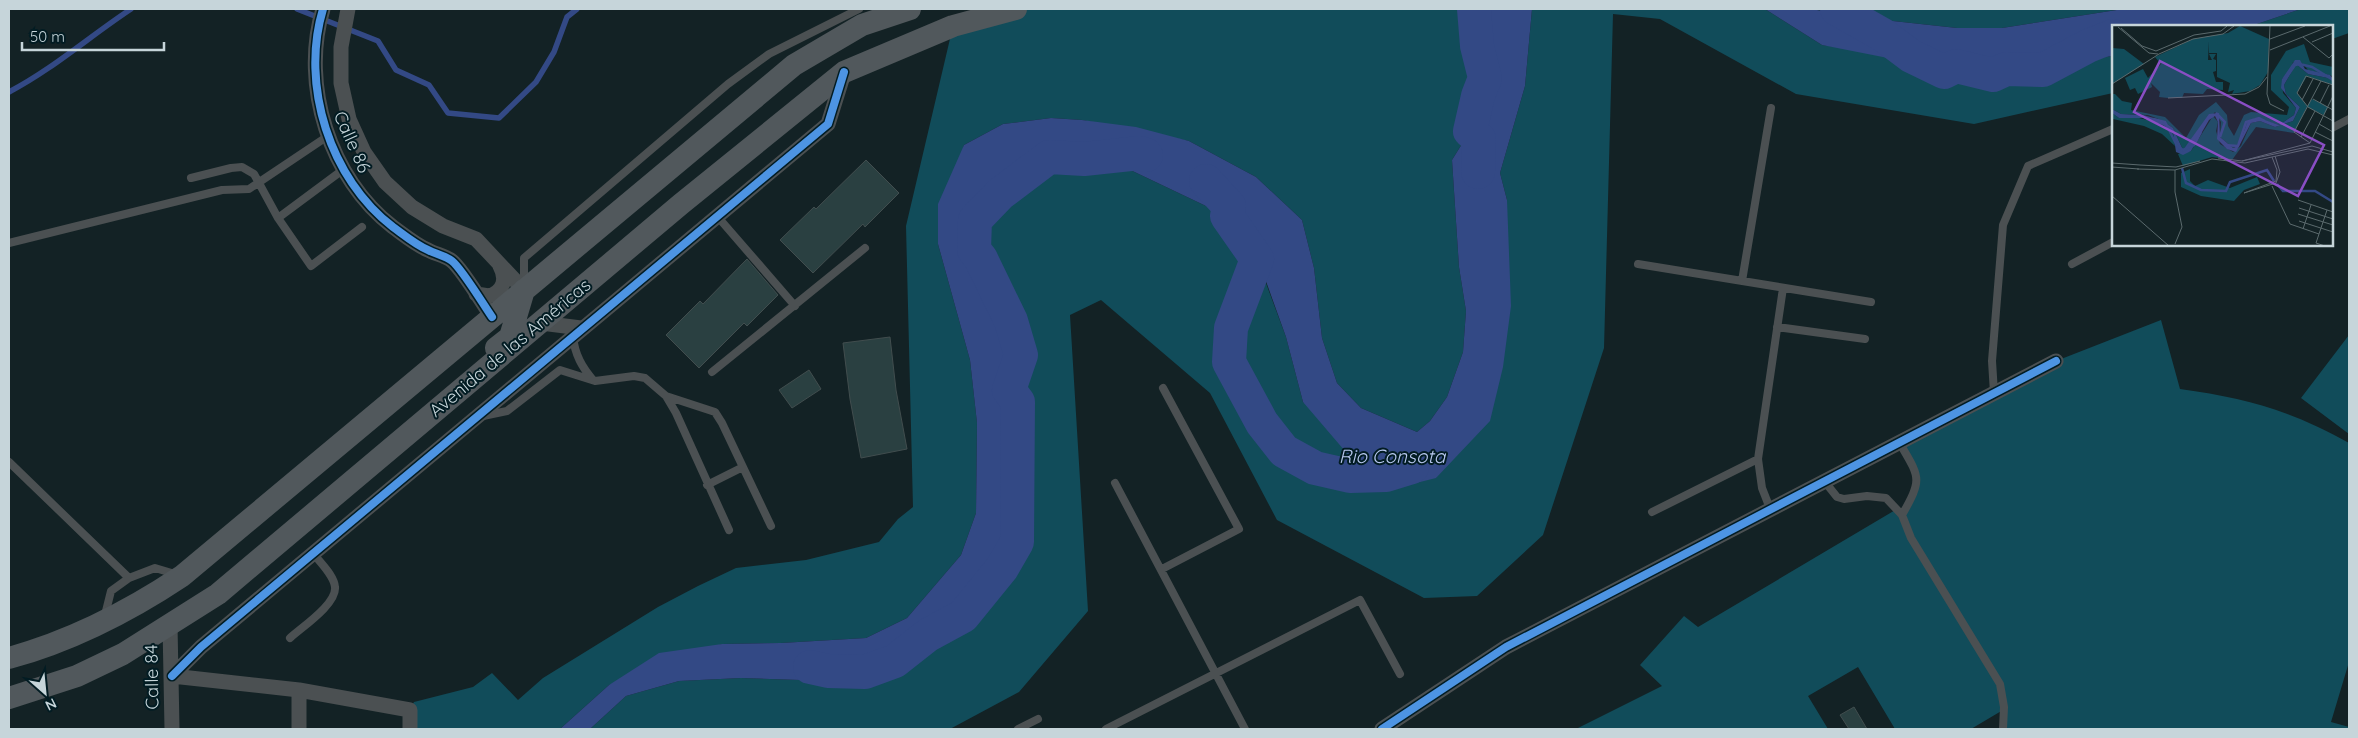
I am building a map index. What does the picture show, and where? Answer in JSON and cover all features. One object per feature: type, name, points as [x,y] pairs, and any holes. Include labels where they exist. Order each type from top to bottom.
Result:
[{"type":"main road","name":"Avenida de las Américas","points":[[9,658],[61,642],[149,598],[182,576],[794,66],[862,25],[910,9]]},
{"type":"main road","name":"Avenida de las Américas","points":[[9,698],[77,676],[123,654],[218,594],[681,204],[844,72],[953,26],[1016,9]]},
{"type":"main road","points":[[473,378],[476,364],[510,337],[524,290]]},
{"type":"main road","points":[[492,316],[540,323]]},
{"type":"street","name":"Calle 86","points":[[323,9],[316,45],[317,90],[328,136],[344,169],[372,208],[392,227],[426,250],[452,261],[492,316]]},
{"type":"street","name":"Calle 86","points":[[348,9],[340,46],[341,83],[349,119],[364,152],[385,182],[412,207],[443,226],[476,239],[524,290]]},
{"type":"street","points":[[172,676],[200,647],[828,124],[844,72]]},
{"type":"street","points":[[476,294],[490,296],[501,289],[504,280],[500,266]]},
{"type":"street","points":[[540,323],[577,332]]},
{"type":"street","points":[[1382,729],[1506,647],[1771,511],[2056,361]]},
{"type":"street","name":"Calle 84","points":[[170,625],[172,729]]},
{"type":"street","points":[[172,676],[299,690],[410,710],[410,729]]},
{"type":"street","points":[[299,690],[299,729]]},
{"type":"lane","points":[[524,290],[524,258],[728,84],[769,54],[859,9]]},
{"type":"lane","points":[[1742,281],[1771,108]]},
{"type":"lane","points":[[2333,127],[2349,119]]},
{"type":"lane","points":[[1994,393],[1992,361],[2003,226],[2028,166],[2112,129]]},
{"type":"lane","points":[[9,243],[222,190],[248,189],[328,136]]},
{"type":"lane","points":[[191,178],[242,167],[254,174],[278,218],[311,266],[362,228]]},
{"type":"lane","points":[[278,218],[344,169]]},
{"type":"lane","points":[[717,216],[795,306]]},
{"type":"lane","points":[[2072,264],[2112,243]]},
{"type":"lane","points":[[712,372],[866,248]]},
{"type":"lane","points":[[1638,264],[1871,302]]},
{"type":"lane","points":[[1771,511],[1762,488],[1758,459],[1783,288]]},
{"type":"lane","points":[[1778,327],[1865,339]]},
{"type":"lane","points":[[577,332],[579,360],[595,382]]},
{"type":"lane","points":[[477,417],[507,411],[560,370],[595,382],[634,376],[645,378],[666,396],[676,413],[729,530]]},
{"type":"lane","points":[[1162,569],[1239,529],[1163,388]]},
{"type":"lane","points":[[666,396],[715,412],[771,526]]},
{"type":"lane","points":[[1899,442],[1916,470],[1917,489],[1902,515]]},
{"type":"lane","points":[[1652,512],[1758,459]]},
{"type":"lane","points":[[9,462],[129,578]]},
{"type":"lane","points":[[707,485],[743,467]]},
{"type":"lane","points":[[1825,482],[1837,497],[1844,499],[1867,496],[1886,498],[1902,515],[1911,538],[2000,684],[2004,707],[2002,729]]},
{"type":"lane","points":[[1115,483],[1245,729]]},
{"type":"lane","points":[[290,638],[332,601],[335,586],[329,574],[314,554]]},
{"type":"lane","points":[[103,621],[111,591],[129,578],[155,568],[182,576]]},
{"type":"lane","points":[[1106,729],[1360,600],[1400,674]]},
{"type":"lane","points":[[1018,729],[1038,719]]},
{"type":"shaded area","points":[[1016,9],[1485,9],[1485,78],[1470,131],[1452,160],[1459,267],[1466,311],[1463,352],[1447,397],[1430,421],[1417,432],[1361,408],[1337,383],[1322,338],[1314,268],[1302,220],[1256,177],[1189,141],[1082,120],[1051,118],[1003,124],[964,145],[938,244],[970,360],[977,423],[976,513],[961,555],[907,618],[866,638],[722,644],[609,685],[560,729],[410,729],[410,710],[414,702],[473,687],[492,673],[518,700],[543,678],[658,607],[698,586],[736,568],[806,560],[879,542],[898,519],[913,507],[906,226],[953,26]]},
{"type":"shaded area","points":[[1532,9],[1765,9],[1822,45],[2006,69],[2112,56],[2112,93],[1974,124],[1796,94],[1660,19],[1613,14],[1604,348],[1543,535],[1477,596],[1424,598],[1277,520],[1210,393],[1101,300],[1070,315],[1088,611],[1019,692],[950,729],[590,729],[626,696],[679,681],[741,678],[799,680],[833,678],[895,661],[926,648],[942,637],[963,616],[1002,568],[1018,507],[1016,437],[1004,347],[974,250],[975,220],[1014,165],[1049,157],[1101,156],[1227,216],[1257,259],[1286,337],[1303,402],[1436,478],[1507,200],[1500,173],[1525,86]]},
{"type":"shaded area","points":[[1812,9],[2123,9],[2002,28],[1957,28],[1847,16]]},
{"type":"shaded area","points":[[2301,9],[2349,9],[2349,33],[2333,39],[2333,25],[2254,25]]},
{"type":"shaded area","points":[[2161,320],[2180,389],[2268,407],[2308,422],[2349,443],[2349,662],[2331,722],[2349,727],[2349,729],[2003,729],[2003,710],[1971,729],[1895,729],[1858,667],[1808,696],[1828,729],[1576,729],[1662,686],[1640,665],[1684,616],[1698,627],[1897,509],[1903,519],[1913,495],[1916,480],[1911,464],[1899,442],[2056,361]]},
{"type":"shaded area","points":[[2349,335],[2349,434],[2301,398]]},
{"type":"water","name":"Rio Consota","points":[[1485,9],[1532,9],[1525,86],[1500,173],[1507,200],[1511,306],[1503,367],[1490,421],[1436,478],[1380,492],[1303,402],[1286,337],[1258,259],[1227,216],[1101,156],[1049,157],[1014,165],[975,220],[974,250],[1004,347],[1016,437],[1017,542],[1002,568],[963,616],[942,637],[926,648],[895,661],[833,678],[800,680],[741,678],[679,681],[626,696],[590,729],[560,729],[609,685],[659,653],[722,644],[866,638],[907,618],[961,555],[976,513],[977,423],[970,360],[938,244],[938,204],[964,145],[1003,124],[1051,118],[1136,127],[1189,141],[1256,177],[1302,220],[1314,268],[1322,338],[1337,383],[1361,408],[1417,432],[1430,421],[1447,397],[1463,352],[1466,311],[1459,267],[1452,160],[1470,131],[1485,78]]},
{"type":"water","points":[[1765,9],[1812,9],[1847,16],[1957,28],[2002,28],[2123,9],[2301,9],[2254,25],[2112,25],[2112,56],[2006,69],[1893,59],[1822,45]]},
{"type":"building","points":[[866,160],[899,193],[865,227],[863,224],[813,273],[780,240],[814,207],[816,209]]},
{"type":"building","points":[[747,259],[778,295],[747,326],[744,323],[699,368],[666,335],[700,301],[703,304]]},
{"type":"building","points":[[890,337],[896,390],[907,449],[861,458],[850,399],[843,343]]},
{"type":"building","points":[[809,370],[821,389],[792,408],[779,390]]},
{"type":"building","points":[[1854,707],[1867,729],[1849,729],[1840,715]]},
{"type":"waterway","points":[[9,92],[56,63],[131,9]]},
{"type":"waterway","points":[[297,9],[378,41],[396,70],[429,85],[448,113],[499,118],[536,82],[554,52],[567,17],[577,9]]},
{"type":"waterway","points":[[1474,9],[1477,46],[1485,78],[1478,96],[1470,131],[1479,139],[1478,172]]},
{"type":"waterway","points":[[1837,9],[1883,35],[1911,56],[1944,72],[1956,66],[1993,75],[2006,69],[2043,70],[2088,46],[2112,36]]},
{"type":"waterway","points":[[810,667],[828,671],[865,672],[895,661],[928,635],[963,616],[1002,568],[1017,542],[1018,402],[1009,390],[1021,355],[1011,321],[981,259],[974,250],[975,220],[1000,194],[1049,157],[1084,159],[1140,153],[1146,155]]},
{"type":"waterway","points":[[1206,181],[1229,206],[1227,216],[1257,259],[1231,328],[1229,362],[1262,423],[1284,451],[1315,468],[1350,476],[1386,475],[1412,467]]},
{"type":"cycle path","points":[[323,9],[317,38],[315,68],[318,99],[337,157],[352,183],[371,207],[393,227],[415,243],[452,261],[467,279],[492,317]]},
{"type":"cycle path","points":[[172,676],[201,647],[828,124],[844,72]]},
{"type":"cycle path","points":[[1382,729],[1506,647],[2056,361]]}]
